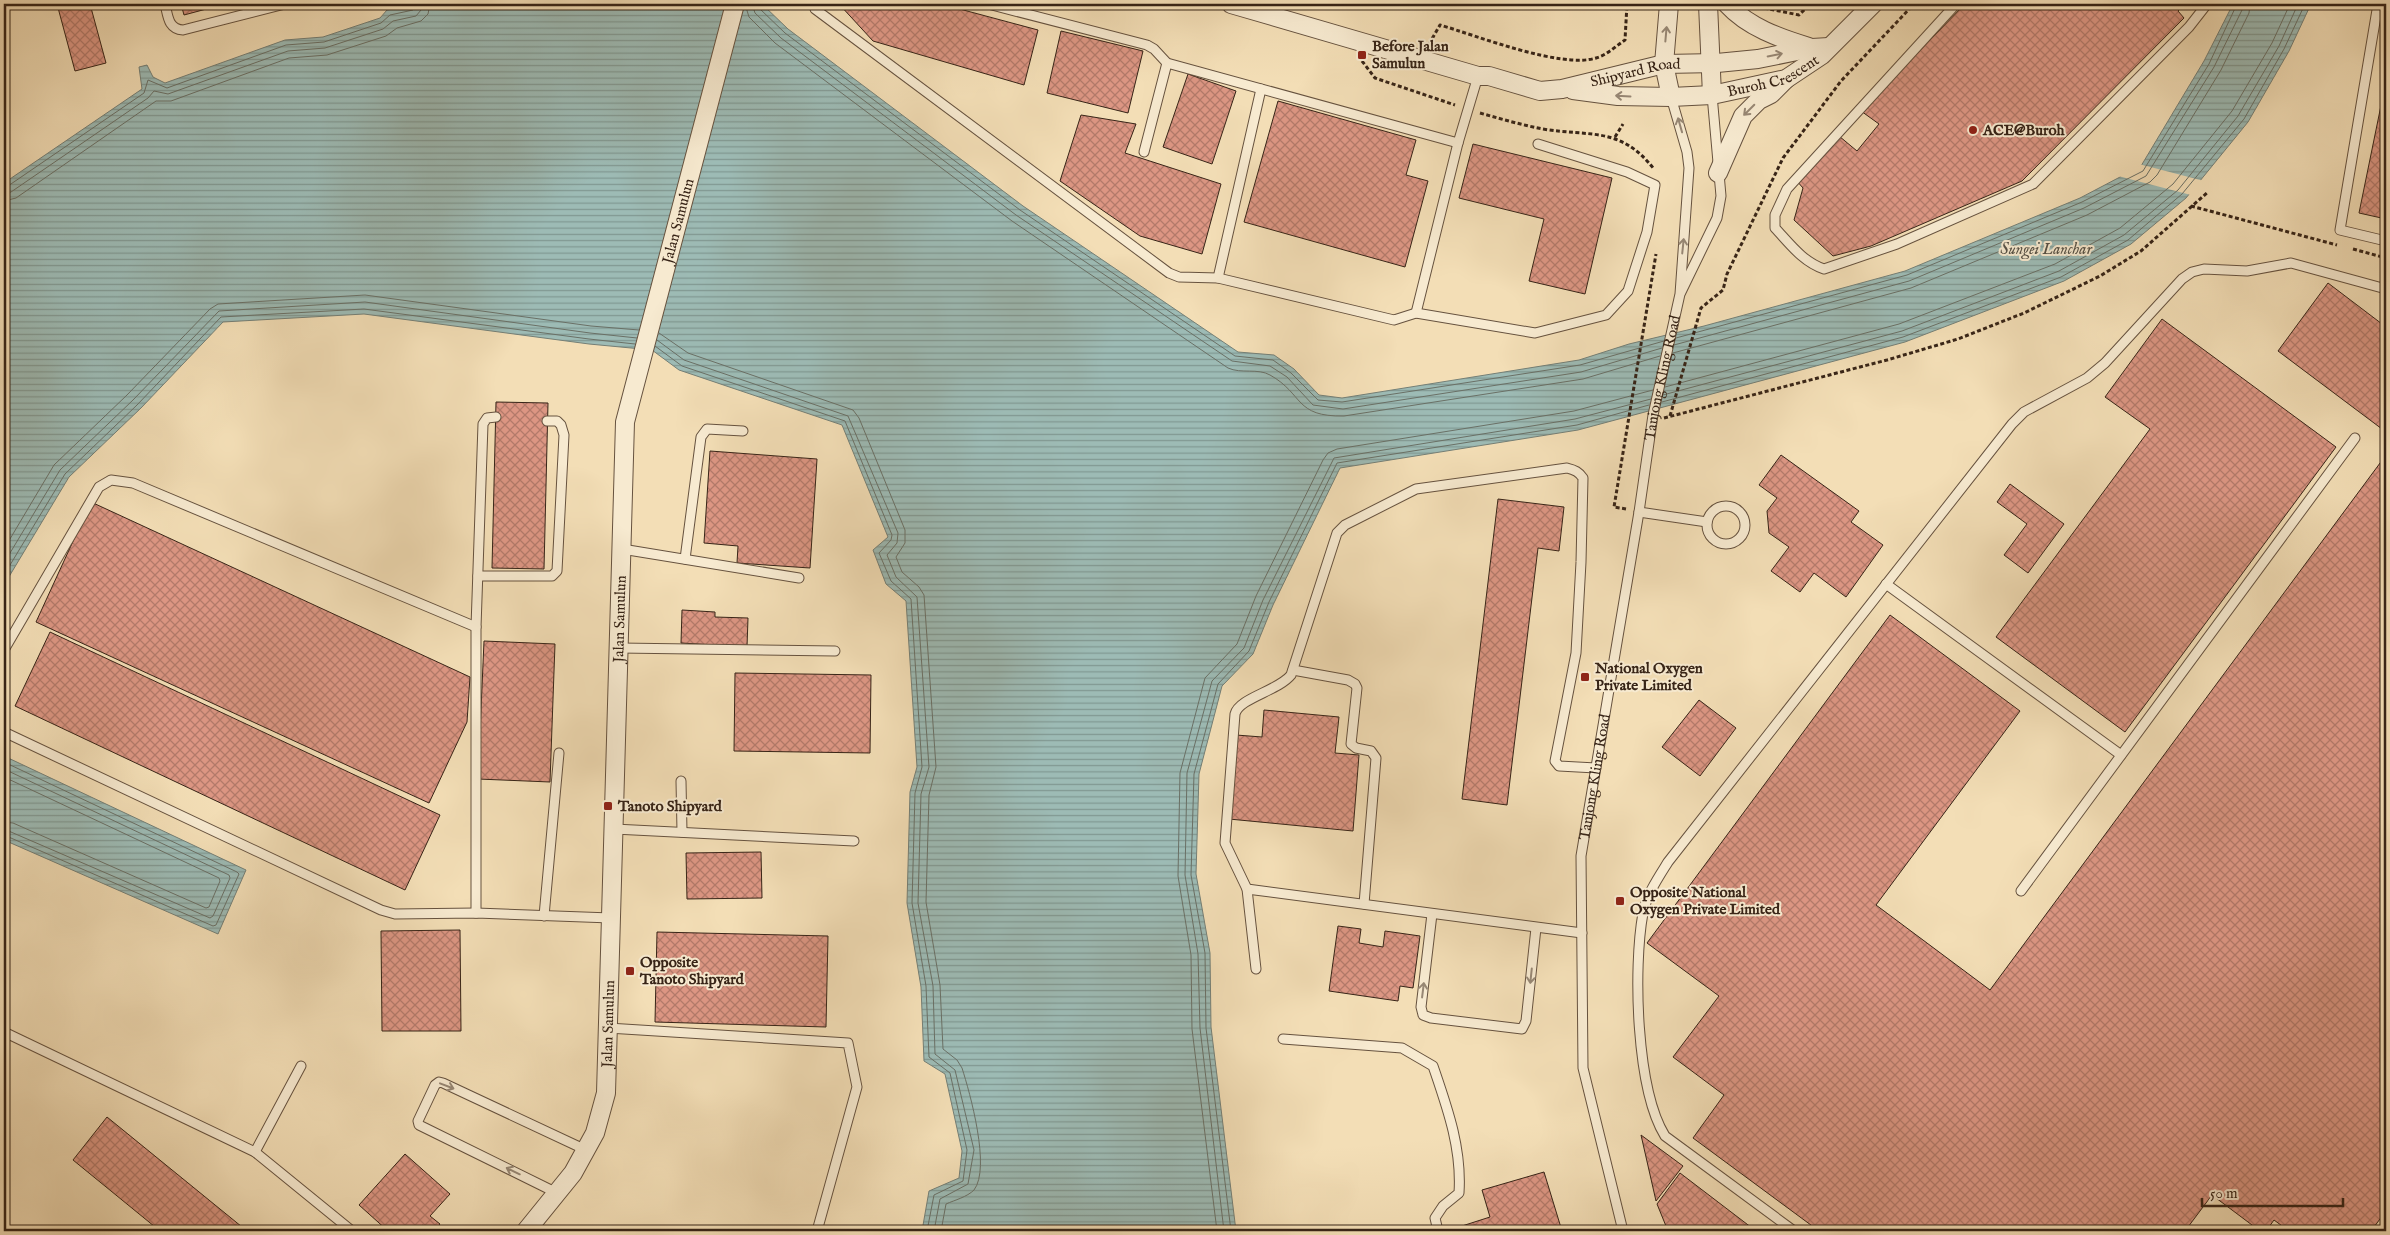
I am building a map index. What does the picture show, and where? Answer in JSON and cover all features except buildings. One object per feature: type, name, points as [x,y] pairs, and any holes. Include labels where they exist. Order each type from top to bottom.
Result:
[{"type":"street","name":"Jalan Samulun","points":[[532,1229],[573,1173],[586,1150],[595,1133],[606,1092],[625,422],[633,385],[735,4]]},
{"type":"street","name":"Shipyard Road","points":[[1231,4],[1420,60],[1478,76],[1490,76],[1540,91],[1562,89],[1664,64],[1710,64]]},
{"type":"street","name":"Tanjong Kling Road","points":[[1669,4],[1664,64],[1671,97]]},
{"type":"street","name":"Tanjong Kling Road","points":[[1708,4],[1712,95]]},
{"type":"street","points":[[1727,4],[1742,18],[1766,31],[1812,48]]},
{"type":"street","name":"Buroh Crescent","points":[[1712,95],[1786,79],[1822,55],[1873,4]]},
{"type":"street","name":"Buroh Crescent","points":[[1710,64],[1758,59],[1812,48],[1829,48]]},
{"type":"street","points":[[1718,173],[1743,116],[1759,100],[1771,94],[1786,79]]},
{"type":"street","name":"Shipyard Road","points":[[1562,89],[1618,96],[1671,97],[1712,95]]},
{"type":"lane","points":[[164,4],[170,24],[174,28],[183,30],[285,4]]},
{"type":"lane","points":[[988,4],[1147,45],[1154,49],[1167,63],[1458,143]]},
{"type":"lane","points":[[1956,4],[1794,178],[1787,189],[1775,215],[1775,228],[1803,258],[1813,265],[1824,269],[1897,244],[2033,184],[2189,27],[2207,4]]},
{"type":"lane","points":[[2378,4],[2340,230],[2386,241]]},
{"type":"lane","points":[[815,9],[1170,273],[1179,277],[1218,278],[1394,320],[1416,313],[1535,332],[1606,315],[1628,290],[1647,232],[1655,185],[1626,172],[1538,144]]},
{"type":"lane","points":[[1144,152],[1167,63]]},
{"type":"lane","points":[[1416,313],[1458,143],[1478,76]]},
{"type":"lane","points":[[1218,278],[1261,89]]},
{"type":"lane","name":"Tanjong Kling Road","points":[[1680,294],[1717,218],[1721,196],[1712,95]]},
{"type":"lane","name":"Tanjong Kling Road","points":[[1623,1231],[1583,1068],[1581,856],[1639,512],[1652,419],[1680,294],[1689,168],[1688,152],[1671,97]]},
{"type":"lane","points":[[1794,1231],[1665,1136],[1657,1122],[1649,1092],[1637,1003],[1643,913],[1650,890],[1668,862],[2012,424],[2024,412],[2087,378],[2105,363],[2182,279],[2192,272],[2204,269],[2247,271],[2291,263],[2386,289]]},
{"type":"lane","points":[[476,913],[476,627],[483,424],[487,418],[496,417]]},
{"type":"lane","points":[[478,576],[552,576],[557,571],[564,435],[561,425],[557,421],[547,421]]},
{"type":"lane","points":[[685,559],[701,437],[707,429],[743,431]]},
{"type":"lane","points":[[2021,891],[2355,438]]},
{"type":"lane","points":[[1256,969],[1247,889],[1225,843],[1235,714],[1240,705],[1282,685],[1291,676],[1337,533],[1345,525],[1416,489],[1567,468],[1576,470],[1583,478],[1576,653],[1555,762],[1560,766],[1596,768]]},
{"type":"lane","points":[[4,650],[99,487],[103,483],[112,480],[133,483],[476,627]]},
{"type":"lane","points":[[1725,505],[1738,510],[1742,515],[1745,527],[1738,539],[1726,544],[1720,543],[1709,534],[1707,522],[1713,510],[1725,505]]},
{"type":"lane","points":[[1639,512],[1707,522]]},
{"type":"lane","points":[[622,548],[799,578]]},
{"type":"lane","points":[[1886,584],[2121,755]]},
{"type":"lane","points":[[619,648],[834,651]]},
{"type":"lane","points":[[1293,670],[1348,680],[1355,684],[1357,688],[1351,744],[1356,748],[1372,751],[1376,758],[1364,904]]},
{"type":"lane","points":[[4,732],[380,910],[395,914],[476,913],[611,918]]},
{"type":"lane","points":[[544,916],[559,754]]},
{"type":"lane","points":[[680,781],[682,832]]},
{"type":"lane","points":[[614,830],[854,840]]},
{"type":"lane","points":[[1247,889],[1582,933]]},
{"type":"lane","points":[[1432,914],[1421,1006],[1423,1015],[1431,1018],[1522,1029],[1526,1021],[1536,928]]},
{"type":"lane","points":[[608,1028],[848,1043],[857,1087],[816,1231]]},
{"type":"lane","points":[[4,1032],[255,1152],[352,1231]]},
{"type":"lane","points":[[1283,1039],[1402,1048],[1433,1066],[1453,1124],[1460,1176],[1458,1193],[1443,1206],[1436,1218],[1438,1231]]},
{"type":"lane","points":[[255,1152],[301,1066]]},
{"type":"lane","points":[[557,1193],[419,1125],[418,1121],[435,1085],[439,1082],[443,1083],[586,1150]]},
{"type":"path","points":[[1420,60],[1440,25],[1548,57],[1572,61],[1598,58],[1625,40],[1627,4]]},
{"type":"path","points":[[1756,6],[1799,15],[1810,4]]},
{"type":"path","points":[[1344,37],[1375,78],[1468,109],[1544,129],[1615,137],[1650,164],[1660,176]]},
{"type":"path","points":[[1615,137],[1623,124]]},
{"type":"path","points":[[1652,419],[1887,360],[1958,339],[2024,313],[2100,276],[2141,251],[2208,192]]},
{"type":"path","points":[[2190,206],[2340,246]]},
{"type":"path","points":[[2349,248],[2386,258]]},
{"type":"path","points":[[1639,512],[1614,507],[1656,253]]},
{"type":"water","name":"Sungei Lanchar","points":[[423,4],[762,4],[788,29],[1023,206],[1238,352],[1274,355],[1294,369],[1319,395],[1342,398],[1579,360],[1629,344],[1704,326],[1905,271],[2080,198],[2141,166],[2204,61],[2233,4],[2311,4],[2289,51],[2248,122],[2186,198],[2131,244],[2064,281],[1905,342],[1578,430],[1340,468],[1273,605],[1253,654],[1222,686],[1199,774],[1196,874],[1210,953],[1211,1027],[1236,1231],[922,1231],[929,1191],[959,1178],[962,1151],[945,1074],[924,1061],[921,987],[907,903],[910,792],[917,767],[906,601],[886,584],[873,550],[888,537],[842,425],[679,370],[652,350],[589,344],[364,314],[223,322],[141,408],[69,477],[4,585],[4,183],[142,89],[139,67],[147,65],[153,77],[165,83],[285,40],[323,37],[380,18],[387,10]]},
{"type":"water","points":[[4,756],[246,870],[218,934],[4,840]]},
{"type":"pier","points":[[2139,164],[2204,181],[2191,195],[2118,176]]},
{"type":"place","name":"Before Jalan Samulun","points":[[1362,55]]},
{"type":"place","name":"ACE@Buroh","points":[[1973,130]]},
{"type":"place","name":"National Oxygen Private Limited","points":[[1585,677]]},
{"type":"place","name":"Tanoto Shipyard","points":[[608,806]]},
{"type":"place","name":"Opposite National Oxygen Private Limited","points":[[1620,901]]},
{"type":"place","name":"Opposite Tanoto Shipyard","points":[[630,971]]}]
